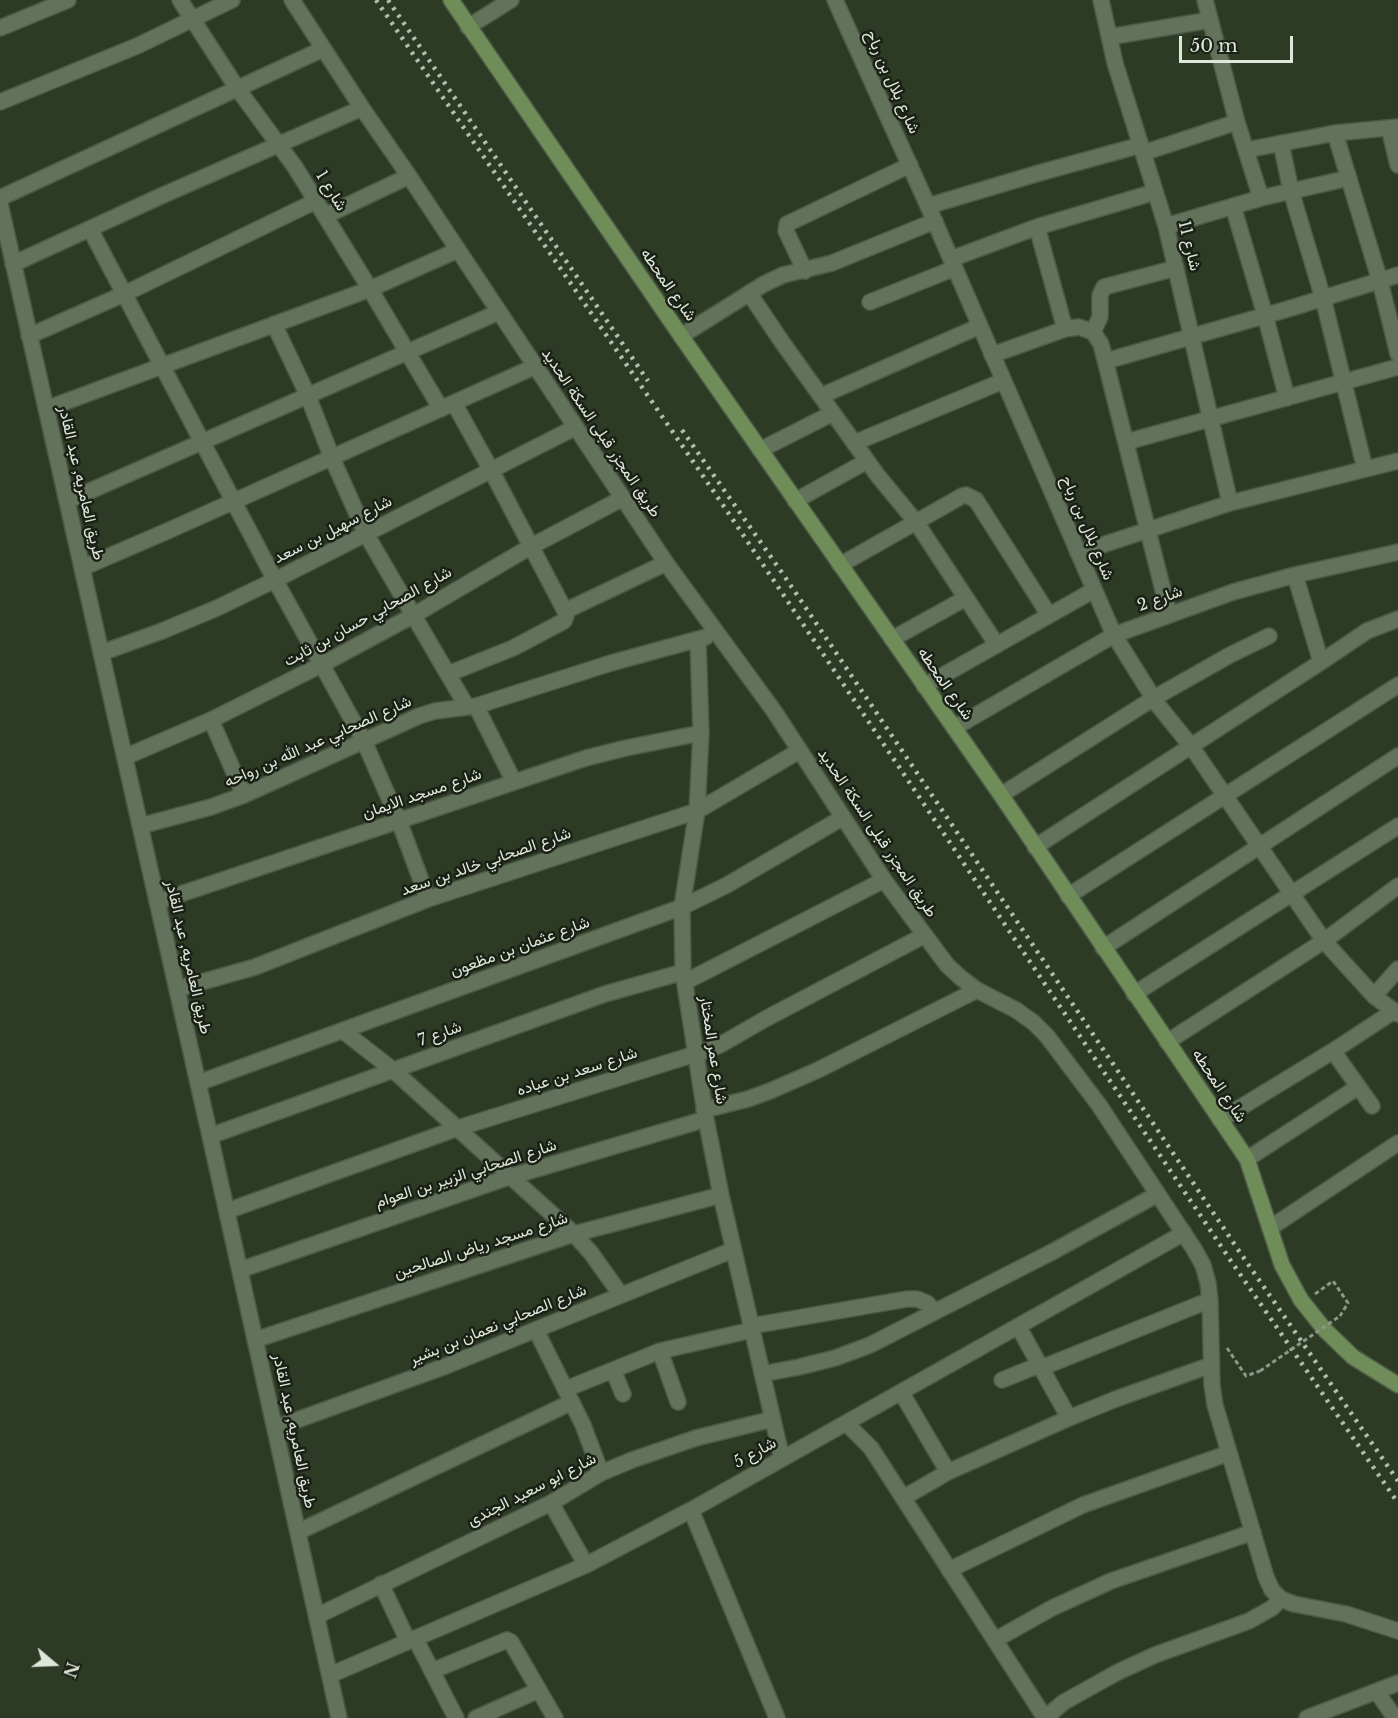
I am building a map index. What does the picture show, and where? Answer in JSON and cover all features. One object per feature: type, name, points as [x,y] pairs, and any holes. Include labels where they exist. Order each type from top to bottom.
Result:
[{"type":"street","points":[[0,28],[68,0]]},
{"type":"street","name":"شارع 1","points":[[180,0],[237,88],[291,161],[408,352],[491,470],[565,611]]},
{"type":"street","points":[[0,102],[137,46],[232,0]]},
{"type":"street","name":"طريق المجزر قبلى السكة الحديد","points":[[292,0],[666,563],[774,711],[884,880],[947,965],[976,990],[1016,1010],[1047,1036],[1099,1105],[1184,1233],[1203,1265],[1208,1283],[1212,1385],[1215,1405],[1266,1577],[1272,1590],[1281,1599]]},
{"type":"street","name":"شارع المحطه","points":[[451,0],[795,501],[1001,795],[1102,948],[1247,1158],[1282,1265],[1303,1303],[1325,1330],[1353,1357],[1398,1385]]},
{"type":"street","points":[[468,27],[511,0]]},
{"type":"street","name":"شارع بلال بن رباح","points":[[835,0],[935,221],[1114,635],[1154,698],[1191,746],[1324,941],[1374,996],[1396,1013]]},
{"type":"street","name":"شارع 11","points":[[1101,0],[1115,63],[1166,226],[1230,503]]},
{"type":"street","points":[[1205,0],[1261,198]]},
{"type":"street","points":[[1109,37],[1210,20]]},
{"type":"street","points":[[0,198],[323,49]]},
{"type":"street","points":[[14,264],[362,108]]},
{"type":"street","points":[[928,206],[1039,173],[1142,149],[1238,122]]},
{"type":"street","points":[[1246,150],[1335,133],[1394,127],[1398,165]]},
{"type":"street","points":[[1335,133],[1380,280],[1398,354]]},
{"type":"street","points":[[1281,143],[1291,191],[1323,298],[1365,469]]},
{"type":"street","points":[[805,271],[786,231],[787,224],[910,165]]},
{"type":"street","points":[[325,216],[409,176]]},
{"type":"street","points":[[1166,226],[1261,198],[1349,178]]},
{"type":"street","points":[[870,302],[1037,227],[1155,192]]},
{"type":"street","points":[[29,336],[124,294],[316,201]]},
{"type":"street","name":"طريق العامريه, عبد القادر","points":[[0,204],[339,1718]]},
{"type":"street","points":[[1233,206],[1287,398]]},
{"type":"street","points":[[681,336],[749,293],[783,275],[832,263],[935,221]]},
{"type":"street","points":[[1037,227],[1065,329]]},
{"type":"street","points":[[90,229],[275,580],[364,741],[399,821],[428,899]]},
{"type":"street","points":[[46,409],[370,289],[458,250]]},
{"type":"street","points":[[1093,332],[1100,317],[1100,295],[1104,287],[1176,268]]},
{"type":"street","points":[[1106,361],[1398,275]]},
{"type":"street","points":[[749,293],[867,461],[915,522],[997,645]]},
{"type":"street","points":[[67,501],[500,312]]},
{"type":"street","points":[[274,324],[308,396],[332,458],[366,534],[448,674],[472,707],[514,782]]},
{"type":"street","points":[[821,396],[980,326]]},
{"type":"street","points":[[992,355],[1065,329],[1079,327],[1093,332],[1101,344],[1106,361],[1169,614]]},
{"type":"street","points":[[82,568],[536,366]]},
{"type":"street","points":[[1126,442],[1398,367]]},
{"type":"street","points":[[854,442],[1004,381]]},
{"type":"street","points":[[760,450],[833,413]]},
{"type":"street","name":"شارع سهيل بن سعد","points":[[101,653],[217,608],[576,427]]},
{"type":"street","points":[[795,501],[867,461]]},
{"type":"street","points":[[1078,553],[1230,503],[1398,461]]},
{"type":"street","points":[[840,565],[962,496],[971,497],[976,500],[1049,615]]},
{"type":"street","name":"شارع الصحابي حسان بن ثابت","points":[[124,757],[211,720],[323,664],[414,615],[530,547],[623,498]]},
{"type":"street","name":"شارع 2","points":[[954,728],[1114,635],[1233,592],[1295,575],[1398,552]]},
{"type":"street","points":[[448,674],[513,648],[564,621],[565,611],[666,563]]},
{"type":"street","points":[[1295,575],[1321,662]]},
{"type":"street","points":[[924,686],[1094,590]]},
{"type":"street","points":[[892,639],[966,598]]},
{"type":"street","points":[[1035,847],[1367,631],[1398,619]]},
{"type":"street","name":"شارع الصحابي عبد الله بن رواحه","points":[[140,826],[211,807],[244,795],[419,716],[435,711],[472,707],[611,663],[718,634]]},
{"type":"street","points":[[1001,795],[1154,698],[1269,636]]},
{"type":"street","name":"شارع عمر المختار","points":[[698,640],[701,733],[696,811],[682,907],[684,977],[705,1114],[721,1195],[782,1459]]},
{"type":"street","points":[[1068,896],[1398,685]]},
{"type":"street","points":[[211,720],[244,795]]},
{"type":"street","name":"شارع مسجد الايمان","points":[[157,902],[586,758],[701,733]]},
{"type":"street","name":"شارع الصحابي خالد بن سعد","points":[[177,989],[255,967],[428,899],[696,811],[799,751]]},
{"type":"street","points":[[1102,948],[1398,756]]},
{"type":"street","name":"شارع عثمان بن مظعون","points":[[198,1083],[682,907],[727,885],[842,818]]},
{"type":"street","points":[[1134,994],[1398,826]]},
{"type":"street","name":"شارع 7","points":[[210,1136],[605,994],[684,977],[884,880]]},
{"type":"street","points":[[1167,1042],[1324,941],[1398,886]]},
{"type":"street","name":"شارع سعد بن عباده","points":[[227,1211],[458,1128],[720,1045],[925,935]]},
{"type":"street","points":[[1374,996],[1398,969]]},
{"type":"street","name":"شارع الصحابي الزبير بن العوام","points":[[240,1270],[511,1176],[748,1099],[818,1070],[976,990]]},
{"type":"street","points":[[1220,1120],[1396,1013]]},
{"type":"street","points":[[343,1031],[393,1070],[573,1234],[591,1253],[621,1295]]},
{"type":"street","points":[[1333,1052],[1372,1106]]},
{"type":"street","points":[[1247,1158],[1358,1087]]},
{"type":"street","points":[[1270,1228],[1398,1143]]},
{"type":"street","points":[[762,1374],[835,1358],[870,1345],[1052,1252],[1158,1194]]},
{"type":"street","name":"شارع مسجد رياض الصالحين","points":[[255,1340],[573,1234],[721,1195]]},
{"type":"street","name":"شارع 5","points":[[330,1675],[586,1565],[691,1510],[1184,1233]]},
{"type":"street","name":"شارع الصحابي نعمان بن بشير","points":[[275,1428],[446,1366],[733,1250]]},
{"type":"street","points":[[298,1532],[569,1396],[613,1370],[660,1352],[752,1328],[907,1299],[917,1299],[927,1303],[935,1311]]},
{"type":"street","points":[[1002,1380],[1210,1300]]},
{"type":"street","points":[[1018,1326],[1069,1418]]},
{"type":"street","points":[[536,1330],[590,1441],[601,1473]]},
{"type":"street","points":[[660,1352],[678,1402]]},
{"type":"street","points":[[903,1498],[948,1472],[1069,1418],[1116,1398],[1211,1365]]},
{"type":"street","points":[[613,1370],[623,1394]]},
{"type":"street","points":[[901,1392],[948,1472]]},
{"type":"street","name":"شارع ابو سعيد الجندى","points":[[316,1616],[551,1503],[601,1473],[664,1448],[773,1419]]},
{"type":"street","points":[[846,1422],[871,1448],[1045,1718],[1064,1702],[1118,1672],[1155,1655],[1249,1621],[1272,1608],[1281,1599],[1294,1604],[1364,1619],[1398,1631]]},
{"type":"street","points":[[949,1570],[1083,1505],[1229,1453]]},
{"type":"street","points":[[551,1503],[586,1565]]},
{"type":"street","points":[[691,1510],[777,1718]]},
{"type":"street","points":[[994,1640],[1053,1608],[1111,1581],[1252,1532]]},
{"type":"street","points":[[381,1584],[432,1671],[456,1718]]},
{"type":"street","points":[[432,1671],[507,1640],[511,1642],[555,1718]]},
{"type":"street","points":[[1307,1718],[1398,1683]]},
{"type":"street","points":[[476,1718],[539,1690]]},
{"type":"street","points":[[1377,1692],[1395,1718]]},
{"type":"path","points":[[1230,1353],[1246,1376],[1260,1371],[1340,1316],[1348,1303],[1333,1281],[1303,1303]]},
{"type":"railway","points":[[376,0],[725,508],[1233,1264],[1398,1503]]},
{"type":"railway","points":[[388,0],[648,381]]},
{"type":"railway","points":[[682,430],[785,577],[1239,1251],[1398,1481]]}]
